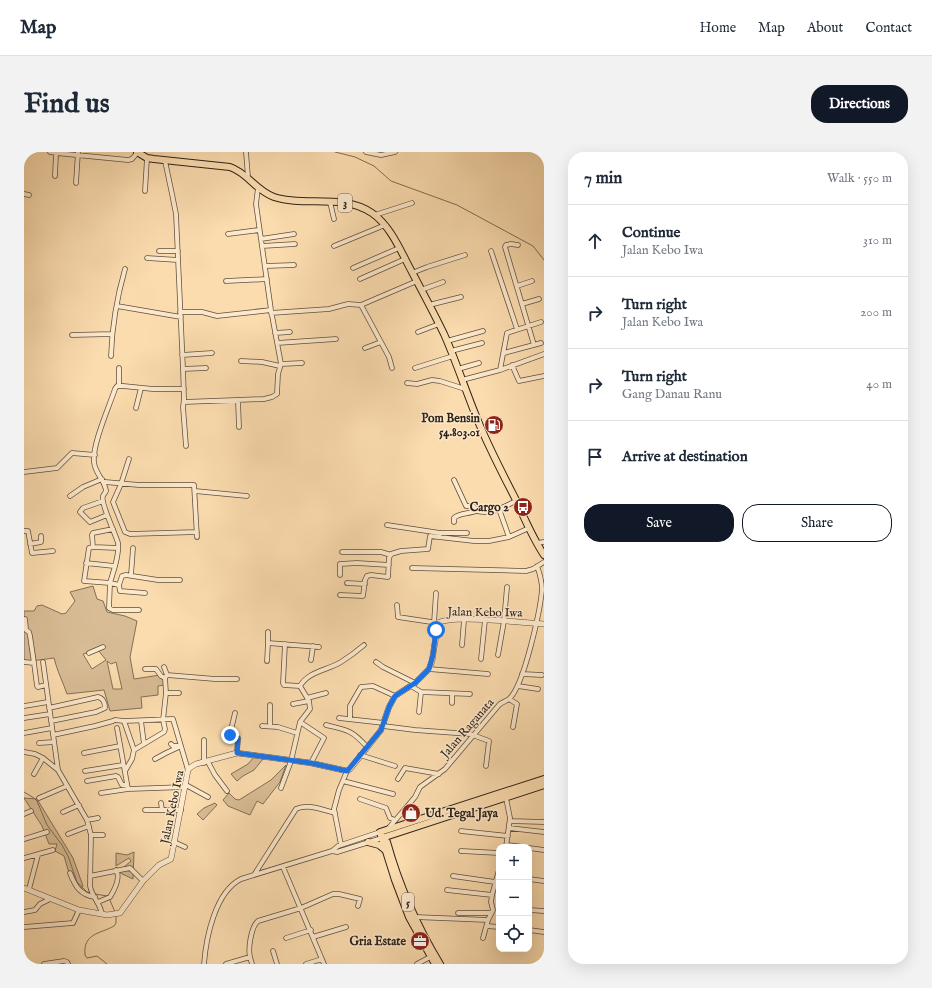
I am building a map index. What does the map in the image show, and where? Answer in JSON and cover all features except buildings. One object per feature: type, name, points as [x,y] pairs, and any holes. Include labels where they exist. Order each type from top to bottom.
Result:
[{"type":"highway","name":"3","points":[[138,152],[147,158],[165,161],[222,165],[235,168],[248,177],[258,188],[267,194],[283,199],[356,205],[376,215],[385,225],[399,248],[439,324],[486,440],[529,528],[541,543],[544,555]]},
{"type":"highway","points":[[384,833],[544,779]]},
{"type":"highway","points":[[384,833],[403,830],[544,785]]},
{"type":"highway","points":[[368,842],[387,849],[393,839],[403,830]]},
{"type":"highway","name":"5","points":[[384,833],[395,880],[410,917],[432,956],[440,964]]},
{"type":"highway","name":"5","points":[[387,849],[403,891],[435,964]]},
{"type":"street","points":[[50,152],[130,160],[138,152]]},
{"type":"street","points":[[55,176],[56,152]]},
{"type":"street","points":[[246,152],[248,177]]},
{"type":"street","points":[[366,152],[390,154],[394,152]]},
{"type":"street","points":[[76,183],[78,154]]},
{"type":"street","points":[[145,191],[147,158]]},
{"type":"street","points":[[165,161],[174,204],[178,251],[184,389],[183,408],[186,446]]},
{"type":"street","points":[[184,402],[264,399],[275,396],[277,392],[278,374],[281,365],[259,230],[256,204],[258,188]]},
{"type":"street","points":[[24,194],[29,195]]},
{"type":"street","points":[[330,202],[334,219]]},
{"type":"street","points":[[376,215],[412,203]]},
{"type":"street","points":[[334,246],[385,225]]},
{"type":"street","points":[[228,234],[259,230]]},
{"type":"street","points":[[261,239],[294,234]]},
{"type":"street","points":[[262,246],[295,244]]},
{"type":"street","points":[[518,245],[510,244],[506,245],[505,247],[534,345]]},
{"type":"street","points":[[353,268],[399,248]]},
{"type":"street","points":[[160,251],[178,251]]},
{"type":"street","points":[[491,251],[517,329]]},
{"type":"street","points":[[412,273],[465,255]]},
{"type":"street","points":[[147,258],[178,260]]},
{"type":"street","points":[[360,278],[404,259]]},
{"type":"street","points":[[265,266],[294,265]]},
{"type":"street","points":[[111,356],[112,334],[125,269]]},
{"type":"street","points":[[226,281],[267,279]]},
{"type":"street","points":[[117,306],[180,315],[202,312],[217,316],[271,311],[329,309],[348,304],[361,305],[417,281]]},
{"type":"street","points":[[516,286],[532,281]]},
{"type":"street","points":[[421,290],[443,282]]},
{"type":"street","points":[[429,305],[461,297]]},
{"type":"street","points":[[522,304],[539,299]]},
{"type":"street","points":[[361,305],[381,342],[392,368]]},
{"type":"street","points":[[500,370],[504,353],[506,333],[541,322]]},
{"type":"street","points":[[418,332],[439,324]]},
{"type":"street","points":[[447,341],[483,331]]},
{"type":"street","points":[[275,333],[290,332]]},
{"type":"street","points":[[72,335],[112,334]]},
{"type":"street","points":[[277,343],[336,339]]},
{"type":"street","points":[[365,348],[381,342]]},
{"type":"street","points":[[415,368],[482,343]]},
{"type":"street","points":[[504,353],[541,343]]},
{"type":"street","points":[[182,355],[212,353]]},
{"type":"street","points":[[462,380],[500,370],[544,354]]},
{"type":"street","points":[[241,361],[281,365],[302,363]]},
{"type":"street","points":[[458,369],[479,363]]},
{"type":"street","points":[[512,365],[519,380],[544,376]]},
{"type":"street","points":[[119,368],[119,386],[116,388],[112,396],[98,439],[95,465],[106,491],[103,496],[103,501],[113,528],[118,548],[110,583],[109,608],[113,610],[139,610]]},
{"type":"street","points":[[183,369],[206,368]]},
{"type":"street","points":[[408,384],[417,384],[432,380],[465,389]]},
{"type":"street","points":[[119,386],[184,389]]},
{"type":"street","points":[[136,408],[141,388]]},
{"type":"street","points":[[238,401],[239,427]]},
{"type":"street","points":[[24,472],[57,468],[72,453],[95,455]]},
{"type":"street","points":[[129,460],[121,484],[112,503],[126,533],[162,534],[197,532]]},
{"type":"street","points":[[454,480],[466,506],[473,506],[476,511]]},
{"type":"street","points":[[70,496],[84,487],[103,481],[121,484],[192,485],[195,486],[197,537]]},
{"type":"street","points":[[195,491],[246,496]]},
{"type":"street","points":[[103,501],[83,508],[80,512],[90,522],[107,515]]},
{"type":"street","points":[[454,522],[454,518],[457,516],[476,511],[487,513],[499,510],[516,501]]},
{"type":"street","points":[[499,510],[509,537]]},
{"type":"street","points":[[388,525],[474,541],[489,541],[509,537],[529,528]]},
{"type":"street","points":[[93,547],[93,533],[113,528]]},
{"type":"street","points":[[24,531],[28,531],[32,553],[53,551]]},
{"type":"street","points":[[342,552],[381,552],[390,555],[401,551],[428,549],[430,536],[467,533]]},
{"type":"street","points":[[30,544],[41,542],[41,536]]},
{"type":"street","points":[[118,548],[89,548],[84,581],[119,585]]},
{"type":"street","points":[[131,575],[133,548]]},
{"type":"street","points":[[340,595],[363,596],[366,577],[388,577],[390,555]]},
{"type":"street","points":[[412,568],[526,570],[533,569],[544,562]]},
{"type":"street","points":[[86,563],[114,566]]},
{"type":"street","points":[[340,575],[340,564],[357,563],[389,565]]},
{"type":"street","name":"Jalan Raganata","points":[[384,833],[415,797],[421,786],[440,774],[498,705],[509,699],[518,686],[537,624],[542,590],[541,577],[537,566]]},
{"type":"street","points":[[145,593],[120,591],[119,585],[122,576],[131,575],[162,580],[180,580]]},
{"type":"street","points":[[347,583],[365,584]]},
{"type":"street","points":[[498,655],[504,621],[507,587]]},
{"type":"street","points":[[396,605],[398,617],[436,623],[436,592]]},
{"type":"street","points":[[25,619],[26,630],[29,632],[30,636],[37,686],[46,685]]},
{"type":"street","name":"Jalan Kebo Iwa","points":[[429,669],[432,661],[436,623],[449,620],[485,620],[544,624]]},
{"type":"street","points":[[462,645],[464,620]]},
{"type":"street","points":[[481,659],[485,620]]},
{"type":"street","points":[[267,661],[268,632]]},
{"type":"street","points":[[268,643],[319,647]]},
{"type":"street","points":[[285,644],[283,683],[284,685],[300,686]]},
{"type":"street","points":[[300,686],[310,675],[339,663],[364,645]]},
{"type":"street","points":[[311,660],[313,646]]},
{"type":"street","points":[[89,653],[103,647]]},
{"type":"street","points":[[24,662],[34,663]]},
{"type":"street","points":[[43,662],[58,770],[79,805],[89,826],[91,835],[90,886],[95,898],[105,914]]},
{"type":"street","points":[[376,662],[413,685],[421,692],[470,694]]},
{"type":"street","points":[[134,750],[164,732],[165,729],[163,720],[166,677],[164,667]]},
{"type":"street","points":[[145,669],[156,669],[161,676],[166,677],[236,679]]},
{"type":"street","points":[[340,845],[334,803],[347,771],[368,747],[384,725],[389,707],[395,696],[413,685],[429,669],[488,674]]},
{"type":"street","points":[[522,674],[542,675]]},
{"type":"street","points":[[281,788],[291,761],[300,722],[310,709],[308,700],[300,686]]},
{"type":"street","points":[[350,719],[350,706],[361,687],[373,686],[395,696]]},
{"type":"street","points":[[518,686],[538,689]]},
{"type":"street","points":[[419,712],[421,692]]},
{"type":"street","points":[[166,693],[179,693]]},
{"type":"street","points":[[292,704],[326,693]]},
{"type":"street","points":[[452,694],[452,703]]},
{"type":"street","points":[[49,708],[98,697],[102,699],[105,705],[105,708],[96,712],[51,721]]},
{"type":"street","points":[[509,699],[518,704],[513,727]]},
{"type":"street","points":[[24,706],[48,702]]},
{"type":"street","points":[[270,705],[270,725]]},
{"type":"street","points":[[235,713],[230,734],[238,738],[237,753]]},
{"type":"street","points":[[24,718],[50,714]]},
{"type":"street","points":[[339,718],[415,730],[475,734],[489,741],[486,766]]},
{"type":"street","points":[[53,735],[114,720],[141,721],[173,719],[188,770]]},
{"type":"street","points":[[124,721],[134,750],[132,759],[124,771]]},
{"type":"street","points":[[141,721],[144,744]]},
{"type":"street","points":[[300,722],[324,738],[311,763]]},
{"type":"street","points":[[262,726],[270,725],[297,733]]},
{"type":"street","points":[[326,725],[344,729],[355,734],[368,747]]},
{"type":"street","points":[[24,733],[52,728]]},
{"type":"street","points":[[117,728],[127,787]]},
{"type":"street","points":[[204,740],[206,762],[227,791]]},
{"type":"street","points":[[38,742],[54,742]]},
{"type":"street","points":[[171,744],[181,746]]},
{"type":"street","points":[[84,753],[120,746]]},
{"type":"street","points":[[155,759],[181,746]]},
{"type":"street","points":[[24,758],[25,752],[35,754],[43,758],[58,770]]},
{"type":"street","name":"Jalan Kebo Iwa","points":[[26,888],[79,910],[116,914],[122,910],[143,881],[159,865],[171,859],[188,770],[193,765],[237,753],[311,763],[347,771]]},
{"type":"street","points":[[360,755],[395,766]]},
{"type":"street","points":[[34,774],[43,758]]},
{"type":"street","points":[[85,771],[123,765]]},
{"type":"street","points":[[398,779],[405,768],[440,774]]},
{"type":"street","points":[[87,781],[116,776],[122,785],[127,787]]},
{"type":"street","points":[[343,781],[393,794]]},
{"type":"street","points":[[39,798],[67,786]]},
{"type":"street","points":[[101,793],[127,787],[185,786],[208,797]]},
{"type":"street","points":[[506,798],[510,821],[507,844]]},
{"type":"street","points":[[360,799],[386,808],[390,818],[395,820]]},
{"type":"street","points":[[162,803],[162,810]]},
{"type":"street","points":[[63,812],[79,805]]},
{"type":"street","points":[[254,875],[296,809],[307,806],[335,813]]},
{"type":"street","points":[[145,810],[181,810]]},
{"type":"street","points":[[24,814],[31,811]]},
{"type":"street","points":[[87,820],[98,818]]},
{"type":"street","points":[[510,821],[544,822]]},
{"type":"street","points":[[68,834],[89,826]]},
{"type":"street","points":[[509,828],[544,832]]},
{"type":"street","points":[[461,831],[508,836]]},
{"type":"street","points":[[24,839],[47,832]]},
{"type":"street","points":[[332,851],[335,847],[354,840],[384,833]]},
{"type":"street","points":[[204,964],[205,949],[219,903],[233,884],[239,880],[254,875],[332,851],[337,852],[368,842],[384,833]]},
{"type":"street","points":[[91,835],[103,835]]},
{"type":"street","points":[[354,840],[356,846]]},
{"type":"street","points":[[174,842],[185,847]]},
{"type":"street","points":[[532,848],[544,850]]},
{"type":"street","points":[[24,858],[53,850]]},
{"type":"street","points":[[461,851],[496,853]]},
{"type":"street","points":[[26,888],[38,855]]},
{"type":"street","points":[[283,867],[323,962],[306,964]]},
{"type":"street","points":[[90,876],[131,868],[143,881]]},
{"type":"street","points":[[70,873],[79,890],[88,896],[95,898],[110,898],[117,884],[118,874],[116,870]]},
{"type":"street","points":[[453,876],[495,882],[491,902],[493,908],[483,938]]},
{"type":"street","points":[[532,879],[544,881]]},
{"type":"street","points":[[447,890],[492,895]]},
{"type":"street","points":[[252,964],[250,957],[250,945],[254,926],[257,922],[301,908],[334,894],[343,894],[360,899],[358,906]]},
{"type":"street","points":[[24,912],[35,910],[40,904],[50,899]]},
{"type":"street","points":[[24,927],[73,923],[79,910]]},
{"type":"street","points":[[532,910],[544,911]]},
{"type":"street","points":[[458,913],[491,913]]},
{"type":"street","points":[[414,917],[488,920]]},
{"type":"street","points":[[487,926],[496,927]]},
{"type":"street","points":[[313,937],[346,927]]},
{"type":"street","points":[[286,938],[310,930]]},
{"type":"street","points":[[532,930],[544,932]]},
{"type":"street","points":[[273,951],[277,964]]},
{"type":"street","points":[[417,964],[432,956]]},
{"type":"street","points":[[226,964],[250,957]]},
{"type":"street","points":[[44,964],[64,961],[68,964]]},
{"type":"shaded area","points":[[93,586],[97,599],[103,601],[107,612],[125,616],[137,621],[130,657],[134,679],[166,675],[165,685],[158,686],[158,695],[141,697],[142,708],[110,711],[104,690],[67,694],[54,658],[24,662],[24,611],[34,611],[37,606],[42,605],[62,614],[66,613],[75,601],[70,592]],"holes":[[[98,650],[106,660],[92,669],[83,654]],[[107,661],[111,664],[116,662],[122,689],[113,689]]]},
{"type":"shaded area","points":[[254,757],[263,759],[254,770],[237,781],[231,774],[248,764]]},
{"type":"shaded area","points":[[286,765],[280,782],[263,804],[257,801],[250,815],[228,806],[223,800],[229,793],[235,799],[239,800],[271,780]]},
{"type":"shaded area","points":[[24,798],[37,799],[73,858],[83,886],[81,890],[69,873],[64,856],[55,851],[57,844],[49,844],[42,826]]},
{"type":"shaded area","points":[[215,803],[217,805],[203,820],[197,814],[204,808]]},
{"type":"shaded area","points":[[134,852],[133,879],[118,872],[131,861],[129,858],[116,866],[116,853],[127,855]]},
{"type":"waterway","points":[[335,152],[355,157],[374,166],[391,181],[457,205],[533,246],[544,260]]},
{"type":"waterway","points":[[24,792],[37,801],[47,825],[62,845],[68,856],[77,882],[87,892],[91,893]]},
{"type":"waterway","points":[[95,894],[107,896]]},
{"type":"waterway","points":[[109,898],[115,912]]},
{"type":"waterway","points":[[107,964],[97,956],[87,958],[85,955],[85,948],[90,938],[114,926],[116,923],[116,915]]},
{"type":"place","name":"Pom Bensin 54.803.01","points":[[494,425]]},
{"type":"place","name":"Cargo 2","points":[[523,507]]},
{"type":"place","name":"Ud. Tegal Jaya","points":[[411,813]]},
{"type":"place","name":"Gria Estate","points":[[420,941]]},
{"type":"route","points":[[230,735],[238,738],[237,753],[265,758],[311,763],[347,771],[381,730],[389,707],[395,696],[420,680],[429,669],[433,655],[436,630]]}]
